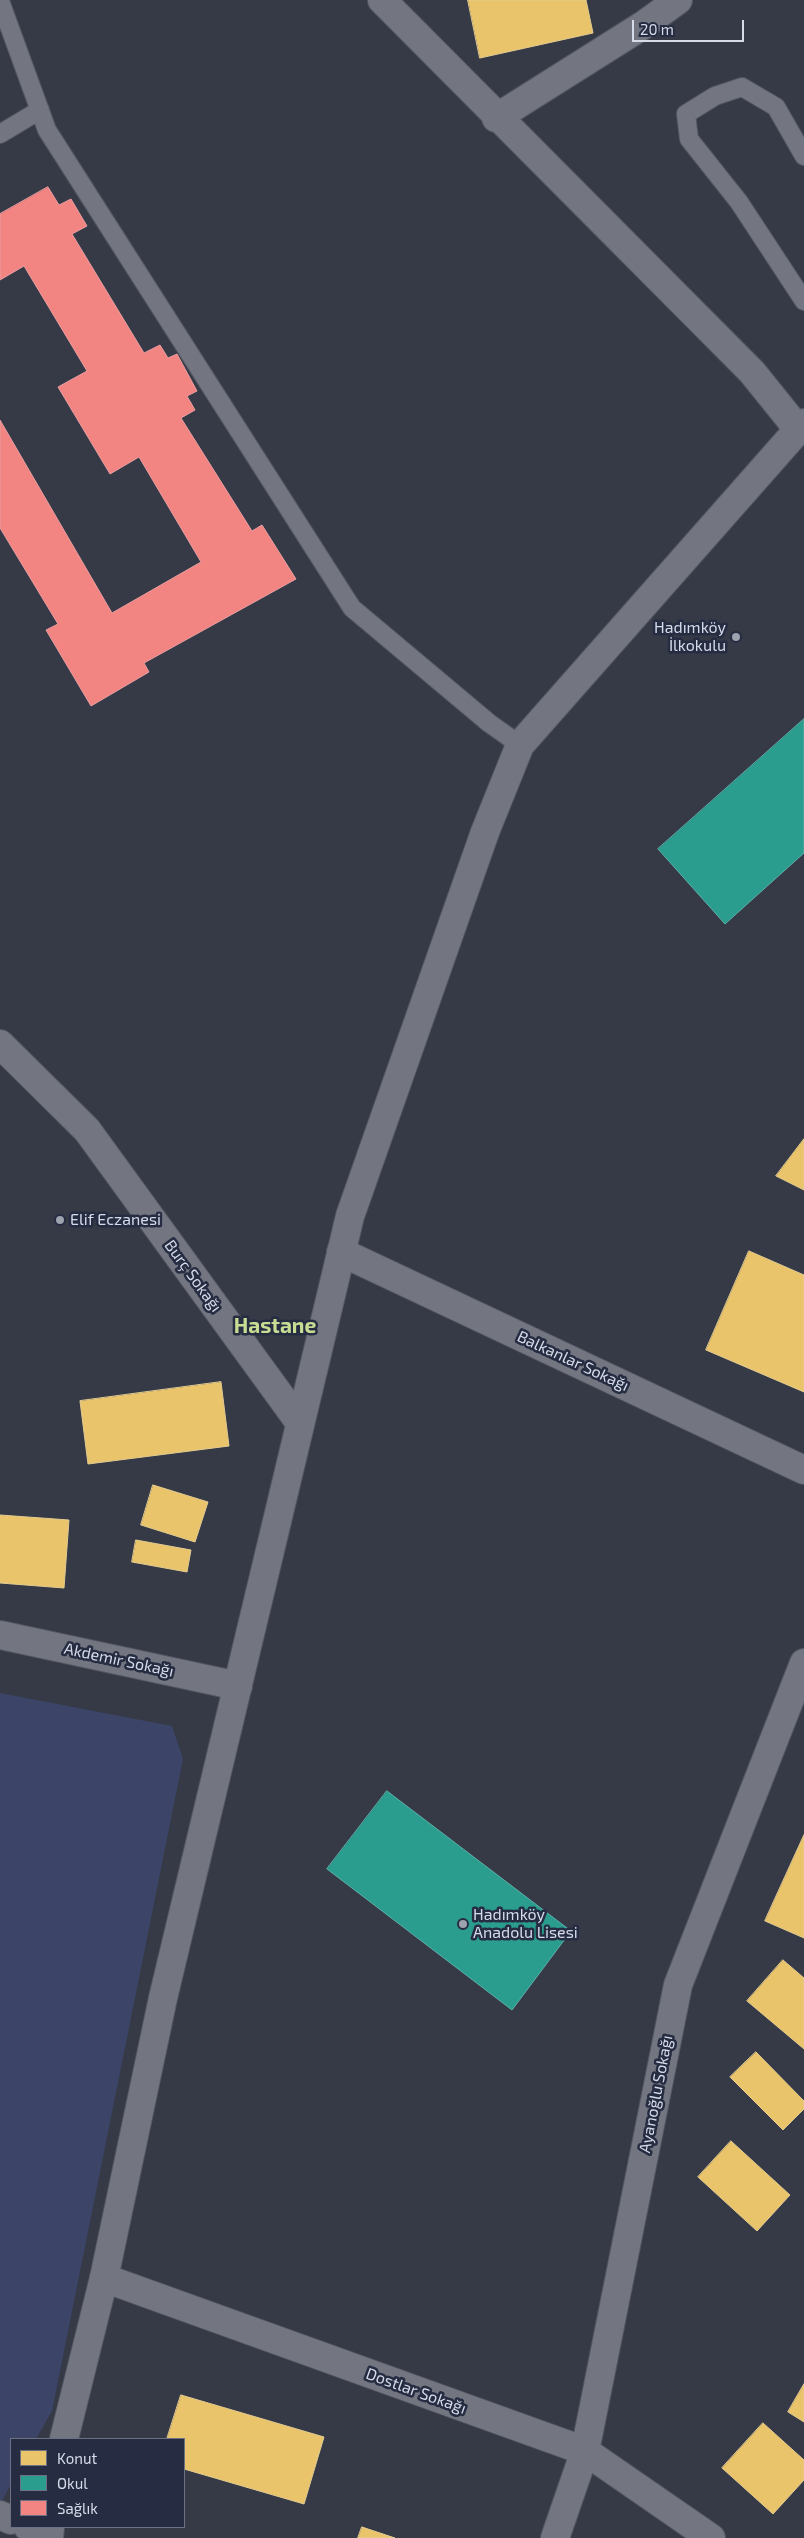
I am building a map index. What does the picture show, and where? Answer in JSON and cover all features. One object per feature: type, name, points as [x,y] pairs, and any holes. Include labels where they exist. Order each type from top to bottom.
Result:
[{"type":"street","points":[[64,2438],[104,2278],[163,1998],[350,1216],[465,888],[520,745],[801,426],[752,372],[496,118],[382,0]]},
{"type":"street","points":[[496,118],[645,24],[678,0]]},
{"type":"street","name":"Burç Sokağı","points":[[0,1044],[87,1130],[300,1423]]},
{"type":"street","name":"Balkanlar Sokağı","points":[[341,1252],[804,1470]]},
{"type":"street","name":"Akdemir Sokağı","points":[[0,1635],[238,1686]]},
{"type":"street","name":"Ayanoğlu Sokağı","points":[[555,2538],[585,2452],[678,1985],[804,1663]]},
{"type":"street","name":"Dostlar Sokağı","points":[[104,2278],[585,2452],[711,2538]]},
{"type":"lane","points":[[0,1],[47,130],[352,608],[489,723],[520,745]]},
{"type":"lane","points":[[804,156],[776,107],[742,87],[715,96],[686,114],[689,139],[739,202],[804,301]]},
{"type":"lane","points":[[0,134],[40,110]]},
{"type":"shaded area","points":[[0,1693],[172,1726],[183,1759],[52,2411],[37,2438],[10,2438],[10,2486],[0,2505]]},
{"type":"building: Konut","points":[[468,0],[586,0],[593,33],[480,58]]},
{"type":"building: Konut","points":[[804,1139],[804,1190],[776,1176]]},
{"type":"building: Konut","points":[[749,1251],[804,1275],[804,1392],[706,1350]]},
{"type":"building: Konut","points":[[221,1382],[229,1446],[88,1464],[80,1401]]},
{"type":"building: Konut","points":[[153,1485],[208,1502],[195,1542],[141,1525]]},
{"type":"building: Konut","points":[[0,1515],[69,1520],[64,1588],[0,1583]]},
{"type":"building: Konut","points":[[136,1540],[191,1550],[187,1572],[132,1562]]},
{"type":"building: Konut","points":[[804,1835],[804,1938],[765,1921]]},
{"type":"building: Konut","points":[[783,1960],[804,1978],[804,2049],[747,2001]]},
{"type":"building: Konut","points":[[756,2052],[804,2101],[804,2109],[783,2130],[730,2077]]},
{"type":"building: Konut","points":[[731,2141],[790,2195],[757,2231],[698,2177]]},
{"type":"building: Konut","points":[[804,2384],[804,2422],[788,2412]]},
{"type":"building: Konut","points":[[181,2395],[324,2437],[304,2504],[185,2469],[185,2438],[167,2438]]},
{"type":"building: Konut","points":[[763,2423],[804,2460],[804,2480],[773,2514],[722,2468]]},
{"type":"building: Konut","points":[[362,2527],[395,2538],[358,2538]]},
{"type":"building: Okul","points":[[804,719],[804,853],[725,924],[658,849]]},
{"type":"building: Okul","points":[[387,1791],[571,1931],[512,2010],[327,1869]]},
{"type":"building: Sağlık","points":[[48,187],[59,205],[71,199],[87,226],[72,234],[144,353],[160,345],[168,358],[177,354],[197,391],[187,396],[195,410],[181,418],[252,531],[262,525],[296,579],[144,663],[149,672],[91,706],[46,630],[58,624],[0,528],[0,420],[112,613],[201,562],[139,457],[110,474],[58,387],[87,371],[24,266],[0,280],[0,214]]},
{"type":"place","name":"Hadımköy İlkokulu","points":[[736,637]]},
{"type":"place","name":"Elif Eczanesi","points":[[60,1220]]},
{"type":"place","name":"Hadımköy Anadolu Lisesi","points":[[463,1924]]},
{"type":"district","name":"Hastane","points":[[275,1326]]}]
